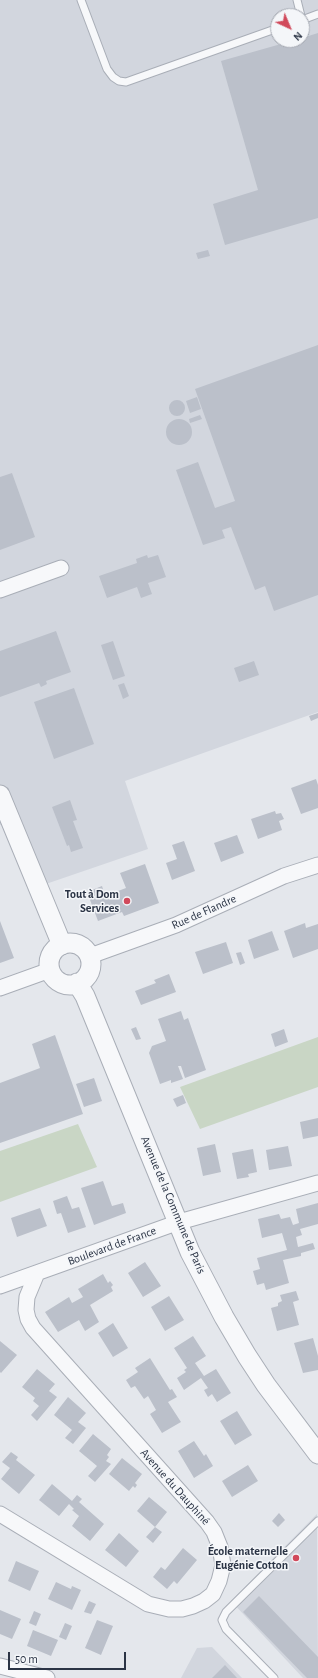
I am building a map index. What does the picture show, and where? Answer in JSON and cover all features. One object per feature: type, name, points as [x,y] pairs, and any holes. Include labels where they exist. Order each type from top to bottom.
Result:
[{"type":"street","points":[[0,590],[61,568]]},
{"type":"street","points":[[0,795],[62,944]]},
{"type":"street","name":"Rue de Flandre","points":[[90,956],[176,926],[284,876],[318,865]]},
{"type":"street","points":[[75,943],[81,946],[90,956],[91,962],[88,975],[77,983],[66,984],[61,982],[56,979],[50,970],[49,964],[52,953],[62,944],[75,943]]},
{"type":"street","points":[[0,988],[50,970]]},
{"type":"street","name":"Avenue de la Commune de Paris","points":[[77,983],[85,996],[179,1222],[190,1252],[235,1336],[266,1385],[318,1454]]},
{"type":"street","name":"Boulevard de France","points":[[0,1286],[179,1222],[318,1183]]},
{"type":"street","name":"Avenue du Dauphiné","points":[[0,1514],[148,1604],[169,1609],[182,1609],[193,1606],[204,1601],[212,1594],[219,1581],[223,1565],[220,1547],[214,1532],[207,1522],[33,1328],[28,1319],[26,1303],[37,1273]]},
{"type":"street","points":[[0,1666],[47,1678]]},
{"type":"lane","points":[[82,0],[106,69],[119,81],[126,82],[270,31]]},
{"type":"lane","points":[[274,1678],[226,1629],[222,1620],[226,1612],[318,1521]]},
{"type":"shaded area","points":[[0,0],[318,0],[318,712],[125,781],[148,849],[40,886],[12,821],[0,825]]},
{"type":"shaded area","name":"École maternelle Eugénie Cotton","points":[[317,1514],[318,1678],[303,1678],[231,1601]]},
{"type":"shaded area","points":[[212,1647],[242,1678],[181,1678],[197,1648]]},
{"type":"green space","points":[[318,1037],[318,1087],[200,1129],[180,1087]]},
{"type":"green space","points":[[78,1124],[97,1167],[0,1202],[0,1151]]},
{"type":"building","points":[[318,33],[318,218],[225,245],[213,204],[258,190],[221,61],[270,47],[310,48],[310,36]]},
{"type":"building","points":[[208,250],[210,256],[198,259],[196,253]]},
{"type":"building","points":[[318,345],[318,595],[274,611],[265,586],[255,590],[231,527],[222,530],[225,538],[203,545],[176,470],[198,462],[215,508],[235,501],[195,389]]},
{"type":"building","points":[[197,397],[201,409],[190,413],[186,401]]},
{"type":"building","points":[[174,400],[180,400],[185,405],[183,414],[180,416],[174,416],[169,411],[169,405]]},
{"type":"building","points":[[200,415],[202,419],[190,423],[189,419]]},
{"type":"building","points":[[179,419],[188,423],[192,432],[188,441],[179,445],[170,441],[166,432],[170,423]]},
{"type":"building","points":[[12,473],[35,537],[0,550],[0,477]]},
{"type":"building","points":[[147,555],[148,558],[158,555],[166,577],[148,583],[152,594],[141,598],[137,587],[107,598],[99,576],[137,563],[136,559]]},
{"type":"building","points":[[56,631],[71,672],[46,681],[47,684],[41,687],[39,683],[0,697],[0,651]]},
{"type":"building","points":[[113,641],[125,676],[113,680],[101,645]]},
{"type":"building","points":[[254,661],[259,675],[239,682],[234,668]]},
{"type":"building","points":[[124,683],[129,696],[123,699],[118,685]]},
{"type":"building","points":[[74,688],[94,744],[54,759],[34,702]]},
{"type":"building","points":[[318,713],[318,718],[311,721],[309,716]]},
{"type":"building","points":[[316,779],[318,785],[318,808],[301,814],[291,788]]},
{"type":"building","points":[[70,800],[77,820],[73,821],[83,848],[71,852],[69,845],[67,846],[52,807]]},
{"type":"building","points":[[275,811],[276,814],[281,813],[284,819],[279,821],[282,830],[258,839],[251,819]]},
{"type":"building","points":[[237,835],[244,853],[221,862],[214,843]]},
{"type":"building","points":[[184,841],[195,871],[172,880],[166,863],[177,859],[172,845]]},
{"type":"building","points":[[145,864],[159,903],[124,916],[122,912],[98,921],[87,892],[102,886],[105,896],[126,888],[120,873]]},
{"type":"building","points":[[0,921],[14,958],[0,963]]},
{"type":"building","points":[[305,923],[306,928],[318,924],[318,949],[293,958],[284,931]]},
{"type":"building","points":[[272,931],[279,950],[254,959],[248,940]]},
{"type":"building","points":[[226,942],[233,963],[203,974],[195,952]]},
{"type":"building","points":[[241,952],[245,963],[240,965],[236,953]]},
{"type":"building","points":[[169,974],[176,992],[141,1005],[135,991],[156,983],[154,980]]},
{"type":"building","points":[[181,1011],[184,1020],[188,1018],[206,1070],[185,1078],[181,1066],[178,1066],[183,1079],[171,1083],[171,1080],[160,1084],[149,1053],[152,1046],[166,1041],[158,1019]]},
{"type":"building","points":[[136,1027],[141,1039],[136,1040],[131,1029]]},
{"type":"building","points":[[284,1029],[288,1042],[275,1047],[271,1034]]},
{"type":"building","points":[[55,1035],[83,1114],[0,1143],[0,1083],[40,1068],[32,1044]]},
{"type":"building","points":[[94,1078],[102,1101],[84,1107],[76,1084]]},
{"type":"building","points":[[183,1095],[186,1103],[177,1107],[173,1099]]},
{"type":"building","points":[[318,1118],[318,1136],[303,1139],[300,1122]]},
{"type":"building","points":[[215,1144],[221,1172],[203,1176],[197,1148]]},
{"type":"building","points":[[288,1146],[292,1166],[269,1170],[266,1150]]},
{"type":"building","points":[[253,1149],[257,1172],[248,1174],[249,1177],[237,1179],[232,1153]]},
{"type":"building","points":[[103,1181],[112,1206],[123,1203],[126,1213],[94,1225],[81,1188]]},
{"type":"building","points":[[67,1196],[72,1209],[79,1207],[86,1227],[68,1233],[61,1213],[57,1214],[53,1201]]},
{"type":"building","points":[[318,1203],[318,1224],[300,1229],[302,1235],[296,1237],[298,1247],[313,1243],[315,1249],[301,1253],[301,1256],[283,1260],[289,1283],[266,1290],[264,1283],[257,1285],[253,1271],[260,1269],[257,1258],[287,1250],[282,1233],[262,1238],[258,1219],[279,1214],[281,1219],[290,1217],[293,1225],[299,1223],[296,1209]]},
{"type":"building","points":[[40,1208],[47,1226],[17,1237],[11,1218]]},
{"type":"building","points":[[145,1262],[161,1286],[143,1297],[128,1273]]},
{"type":"building","points":[[103,1274],[108,1283],[110,1281],[113,1285],[111,1287],[113,1291],[90,1305],[99,1322],[85,1331],[79,1320],[58,1332],[45,1312],[69,1297],[72,1303],[83,1297],[78,1289]]},
{"type":"building","points":[[296,1291],[299,1300],[293,1302],[299,1325],[277,1331],[271,1308],[278,1306],[278,1303],[282,1301],[280,1295]]},
{"type":"building","points":[[169,1296],[184,1320],[165,1331],[151,1307]]},
{"type":"building","points":[[113,1323],[128,1348],[113,1357],[98,1333]]},
{"type":"building","points":[[193,1336],[206,1356],[195,1363],[204,1376],[216,1369],[231,1393],[217,1402],[212,1394],[208,1397],[204,1390],[208,1388],[201,1378],[184,1390],[177,1378],[186,1372],[184,1370],[187,1368],[174,1348]]},
{"type":"building","points":[[313,1338],[318,1356],[318,1370],[303,1373],[294,1343]]},
{"type":"building","points":[[0,1341],[17,1355],[1,1373],[0,1372]]},
{"type":"building","points":[[150,1358],[170,1390],[172,1389],[177,1397],[168,1402],[181,1422],[162,1433],[150,1414],[156,1410],[148,1396],[144,1399],[135,1386],[131,1388],[126,1380],[138,1372],[135,1368]]},
{"type":"building","points":[[37,1369],[55,1384],[49,1391],[57,1397],[37,1421],[31,1415],[39,1406],[33,1401],[35,1398],[22,1387]]},
{"type":"building","points":[[68,1397],[86,1413],[78,1422],[86,1428],[73,1444],[65,1438],[72,1430],[54,1415]]},
{"type":"building","points":[[237,1411],[252,1435],[235,1445],[220,1421]]},
{"type":"building","points":[[93,1434],[111,1449],[107,1455],[109,1457],[106,1461],[111,1464],[95,1482],[88,1476],[97,1466],[79,1451]]},
{"type":"building","points":[[194,1441],[204,1456],[206,1454],[213,1466],[194,1478],[178,1451]]},
{"type":"building","points":[[11,1452],[18,1457],[16,1460],[35,1475],[19,1494],[1,1479],[10,1468],[2,1462]]},
{"type":"building","points":[[122,1458],[142,1474],[135,1483],[137,1485],[135,1488],[133,1486],[129,1491],[109,1474]]},
{"type":"building","points":[[248,1465],[258,1481],[232,1497],[222,1481]]},
{"type":"building","points":[[52,1484],[72,1501],[77,1495],[82,1499],[79,1502],[104,1524],[90,1541],[72,1526],[79,1516],[72,1510],[74,1509],[69,1504],[59,1516],[39,1500]]},
{"type":"building","points":[[149,1497],[167,1512],[155,1527],[137,1511]]},
{"type":"building","points":[[279,1513],[285,1520],[278,1527],[272,1521]]},
{"type":"building","points":[[155,1527],[162,1532],[153,1543],[146,1537]]},
{"type":"building","points":[[119,1533],[139,1551],[126,1567],[105,1550]]},
{"type":"building","points":[[183,1548],[197,1560],[177,1584],[174,1581],[167,1589],[153,1577],[161,1567],[165,1570]]},
{"type":"building","points":[[16,1561],[39,1571],[30,1591],[8,1581]]},
{"type":"building","points":[[56,1582],[71,1589],[72,1586],[81,1590],[72,1610],[48,1599]]},
{"type":"building","points":[[259,1596],[318,1657],[318,1678],[307,1678],[243,1612]]},
{"type":"building","points":[[89,1601],[96,1604],[91,1614],[84,1612]]},
{"type":"building","points":[[0,1610],[21,1619],[12,1639],[0,1634]]},
{"type":"building","points":[[34,1611],[41,1614],[36,1626],[29,1623]]},
{"type":"building","points":[[97,1620],[113,1626],[101,1655],[85,1648]]},
{"type":"building","points":[[65,1623],[72,1626],[66,1640],[59,1637]]},
{"type":"building","points":[[33,1630],[58,1640],[51,1656],[27,1646]]},
{"type":"building","points":[[225,1665],[237,1678],[212,1678]]},
{"type":"place","name":"Tout à Dom Services","points":[[127,901]]},
{"type":"place","name":"École maternelle Eugénie Cotton","points":[[296,1558]]}]
